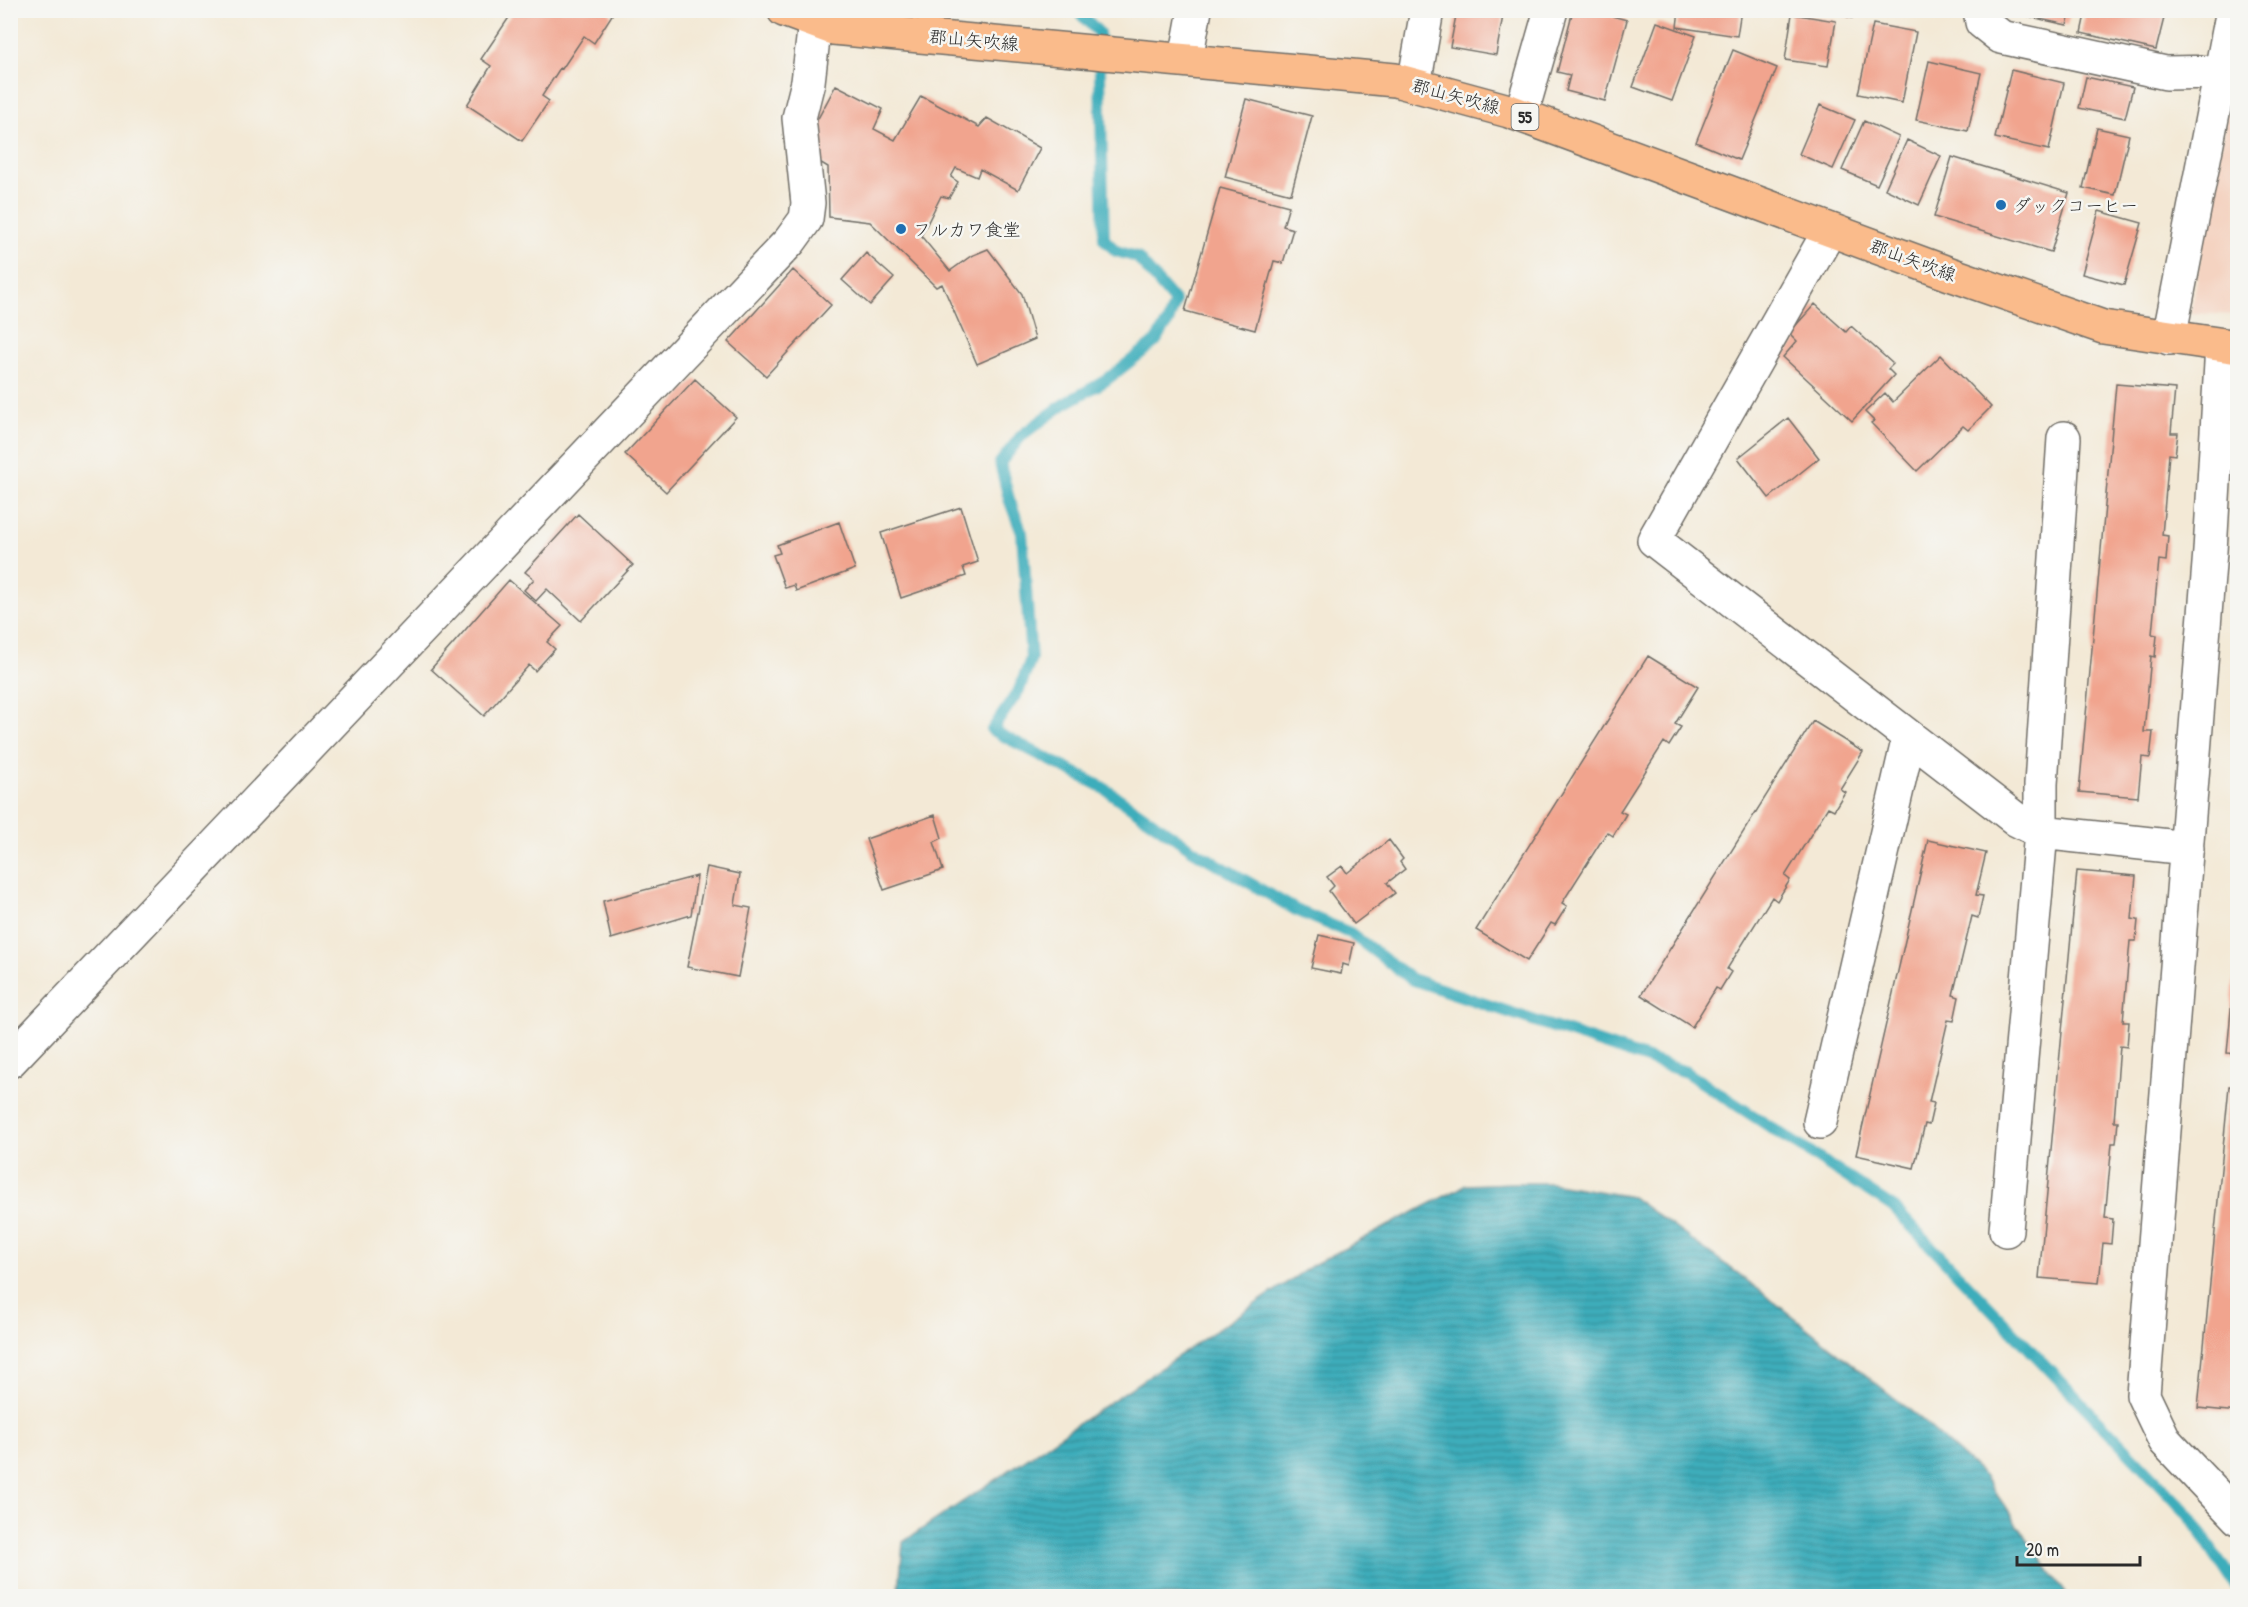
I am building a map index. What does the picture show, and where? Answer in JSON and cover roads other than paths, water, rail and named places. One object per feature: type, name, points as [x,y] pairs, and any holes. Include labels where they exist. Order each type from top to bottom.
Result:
[{"type":"main road","name":"郡山矢吹線","points":[[784,10],[833,28],[1186,58],[1395,80],[1521,115],[1830,230],[2103,327],[2230,346]]},
{"type":"street","points":[[1186,58],[1196,10]]},
{"type":"street","points":[[1414,85],[1427,10]]},
{"type":"street","points":[[1521,115],[1551,10]]},
{"type":"street","points":[[1980,10],[1982,22],[2001,37],[2166,73],[2223,72]]},
{"type":"street","points":[[2169,338],[2223,72],[2233,10]]},
{"type":"street","points":[[10,1061],[790,241],[806,219],[808,202],[800,118],[808,82],[815,21]]},
{"type":"street","points":[[1830,230],[1654,540],[2017,820],[2041,832],[2187,848]]},
{"type":"street","points":[[2230,346],[2210,562],[2144,1395],[2165,1441],[2238,1518]]},
{"type":"street","points":[[2006,1230],[2041,832],[2041,784],[2064,438]]},
{"type":"street","points":[[1820,1122],[1909,737]]},
{"type":"water","points":[[1551,1183],[1632,1197],[1739,1274],[1921,1419],[1984,1476],[2067,1596],[903,1596],[899,1589],[903,1542],[1313,1265],[1466,1185]]},
{"type":"waterway","points":[[1077,10],[1099,33],[1104,239],[1116,251],[1137,257],[1175,302],[1168,322],[1155,342],[1105,381],[1064,404],[1022,435],[1000,463],[1009,499],[1022,533],[1031,659],[1019,690],[992,730],[1102,787],[1193,850],[1296,910],[1350,933],[1411,979],[1686,1072],[1893,1207],[2189,1515],[2238,1589]]},
{"type":"place","name":"ダックコーヒー","points":[[2001,205]]},
{"type":"place","name":"フルカワ食堂","points":[[901,229]]}]
